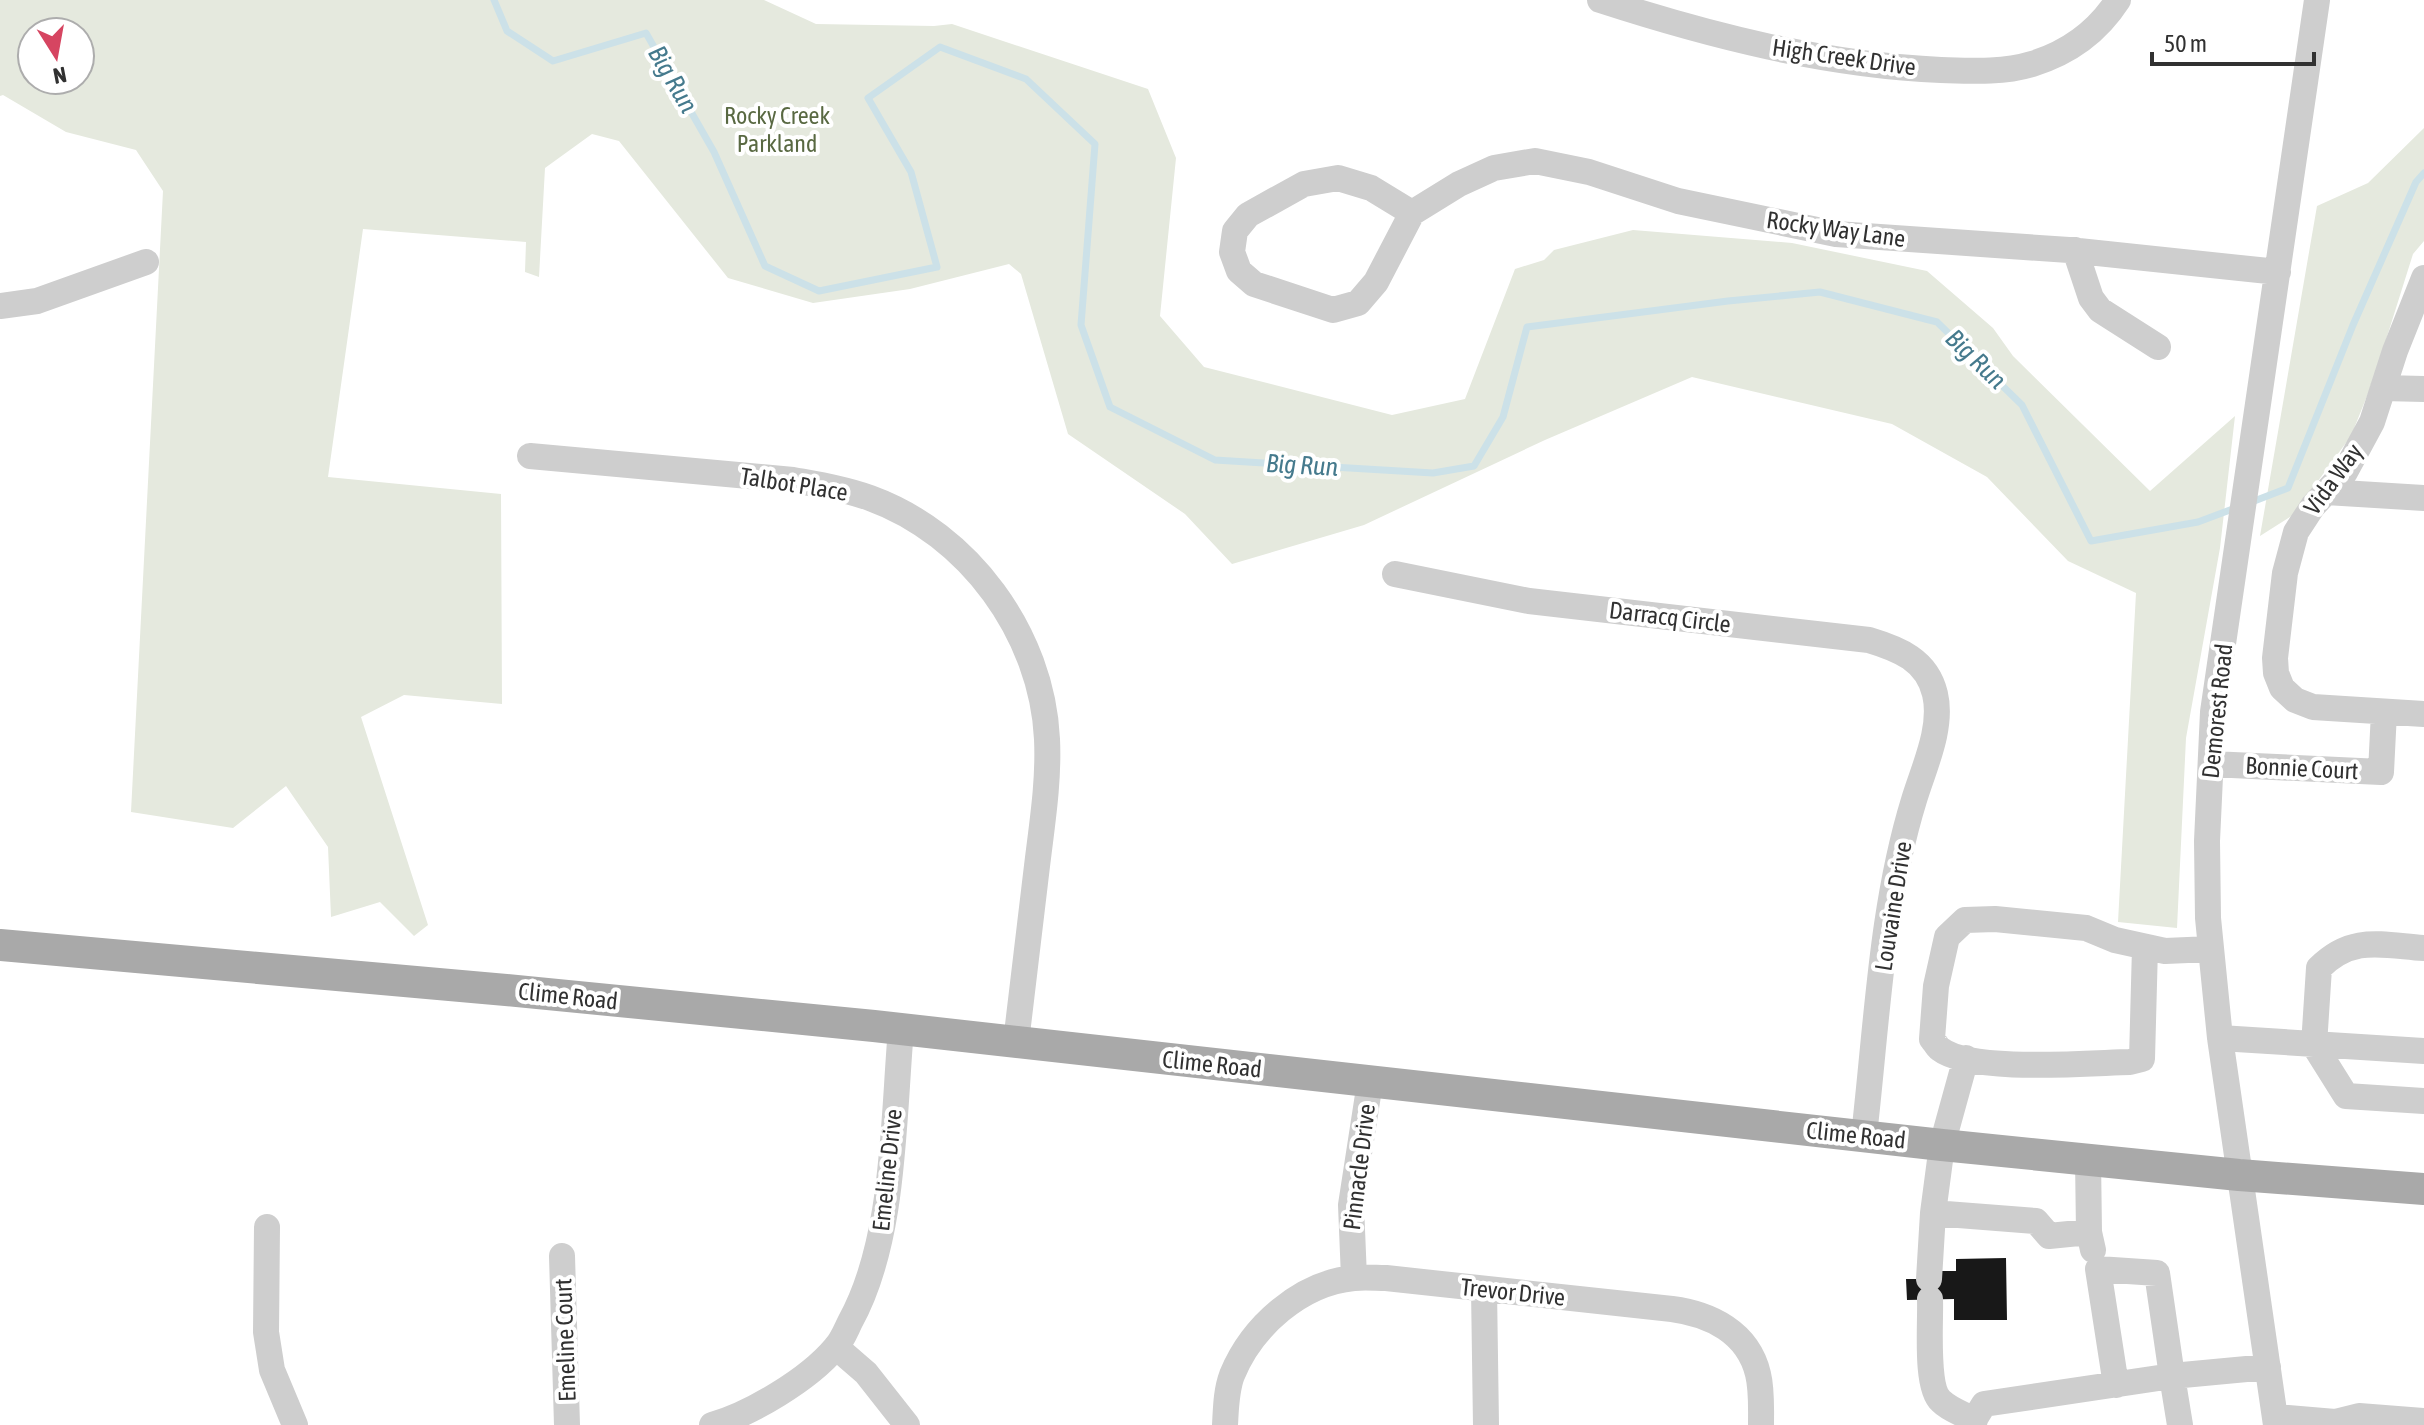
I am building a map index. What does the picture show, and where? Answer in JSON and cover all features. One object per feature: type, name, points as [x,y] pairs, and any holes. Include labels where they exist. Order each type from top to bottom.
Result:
[{"type":"main road","name":"Clime Road","points":[[0,945],[901,1029],[1942,1145],[2239,1175],[2424,1189]]},
{"type":"street","name":"High Creek Drive","points":[[1600,0],[1712,35],[1882,67],[2005,70],[2032,64],[2062,52],[2088,36],[2118,0]]},
{"type":"street","name":"Demorest Road","points":[[2276,1421],[2220,1038],[2211,949],[2207,841],[2213,712],[2317,0]]},
{"type":"street","name":"Rocky Way Lane","points":[[1412,213],[1459,184],[1494,168],[1535,161],[1589,172],[1678,201],[1836,234],[2075,250],[2278,272]]},
{"type":"street","points":[[1338,178],[1371,188],[1412,213],[1376,282],[1358,303],[1333,310],[1254,284],[1239,271],[1232,252],[1235,231],[1248,215],[1304,184],[1338,178]]},
{"type":"street","points":[[2075,250],[2091,298],[2100,310],[2158,347]]},
{"type":"street","points":[[0,306],[37,301],[146,262]]},
{"type":"street","name":"Vida Way","points":[[2384,712],[2313,707],[2295,700],[2282,688],[2276,673],[2275,658],[2285,573],[2296,532],[2345,472],[2372,422],[2424,278]]},
{"type":"street","points":[[2383,388],[2424,389]]},
{"type":"street","name":"Talbot Place","points":[[530,456],[763,477],[835,487],[872,498],[913,518],[954,546],[986,583],[1013,621],[1030,660],[1047,736],[1045,802],[1016,1042]]},
{"type":"street","points":[[2326,492],[2424,498]]},
{"type":"street","name":"Darracq Circle","points":[[1395,574],[1529,601],[1869,640],[1906,652],[1932,681]]},
{"type":"street","name":"Louvaine Drive","points":[[1864,1135],[1900,845],[1936,727],[1936,697],[1932,681]]},
{"type":"street","points":[[2384,712],[2424,714]]},
{"type":"street","name":"Bonnie Court","points":[[2211,764],[2381,772],[2384,712]]},
{"type":"street","points":[[2145,947],[2142,1059],[2130,1062],[1991,1063],[1939,1049],[1932,1039],[1936,986],[1947,937],[1965,920],[1995,919],[2086,928],[2115,940],[2165,951],[2211,949]]},
{"type":"street","points":[[2424,948],[2368,943],[2335,952],[2319,968],[2314,1045],[2346,1096],[2424,1101]]},
{"type":"street","name":"Emeline Drive","points":[[712,1425],[764,1402],[799,1379],[836,1347],[857,1309],[885,1222],[901,1029]]},
{"type":"street","points":[[2220,1038],[2424,1051]]},
{"type":"street","points":[[1966,1058],[1942,1145],[1933,1213],[1929,1289],[1930,1356],[1932,1381],[1938,1399],[1973,1422],[1984,1404],[2172,1376],[2268,1367]]},
{"type":"street","name":"Pinnacle Drive","points":[[1354,1278],[1351,1205],[1370,1082]]},
{"type":"street","points":[[2088,1159],[2089,1232],[2098,1269],[2116,1385]]},
{"type":"street","points":[[1933,1213],[2036,1221],[2049,1236],[2089,1232]]},
{"type":"street","points":[[267,1227],[268,1345],[272,1370],[295,1425]]},
{"type":"street","name":"Emeline Court","points":[[562,1256],[567,1425]]},
{"type":"street","points":[[2098,1269],[2157,1273],[2180,1425]]},
{"type":"street","points":[[1225,1425],[1232,1375],[1265,1325],[1290,1302],[1320,1286],[1354,1278]]},
{"type":"street","name":"Trevor Drive","points":[[1354,1278],[1386,1278],[1672,1309],[1716,1320],[1742,1341],[1758,1372],[1761,1425]]},
{"type":"street","points":[[1484,1289],[1486,1425]]},
{"type":"street","points":[[836,1347],[866,1373],[907,1425]]},
{"type":"street","points":[[2276,1421],[2339,1423],[2359,1416],[2424,1421]]},
{"type":"green space","name":"Rocky Creek Parkland","points":[[0,0],[764,0],[816,24],[952,24],[1148,89],[1176,158],[1160,316],[1204,367],[1392,415],[1465,399],[1515,269],[1544,260],[1554,250],[1633,230],[1792,243],[1927,271],[1993,328],[2013,356],[2150,491],[2235,416],[2220,548],[2186,738],[2177,928],[2118,922],[2136,593],[2068,561],[1987,477],[1892,424],[1692,377],[1545,440],[1364,525],[1232,564],[1185,514],[1068,434],[1021,274],[1009,264],[910,289],[813,303],[728,278],[619,141],[592,134],[545,168],[539,277],[525,272],[526,242],[363,229],[328,477],[501,494],[502,704],[404,695],[361,717],[428,925],[414,936],[380,902],[331,917],[328,847],[286,786],[233,828],[131,812],[163,191],[136,150],[66,132],[0,96]]},
{"type":"green space","points":[[2424,128],[2424,241],[2413,254],[2373,381],[2351,436],[2293,515],[2260,536],[2317,206],[2368,183]]},
{"type":"building","points":[[2006,1258],[2007,1320],[1954,1320],[1954,1299],[1907,1300],[1906,1279],[1940,1279],[1940,1271],[1956,1271],[1956,1259]]},
{"type":"waterway","name":"Big Run","points":[[494,0],[507,31],[553,61],[646,33],[714,152],[765,266],[819,291],[937,267],[911,172],[868,98],[940,47],[1026,79],[1095,144],[1081,325],[1110,407],[1215,460],[1433,473],[1474,466],[1503,417],[1527,327],[1820,292],[1937,322],[2022,405],[2091,541],[2198,522],[2238,507]]},
{"type":"waterway","name":"Big Run","points":[[2249,503],[2288,488],[2353,325],[2416,182],[2424,173]]}]
